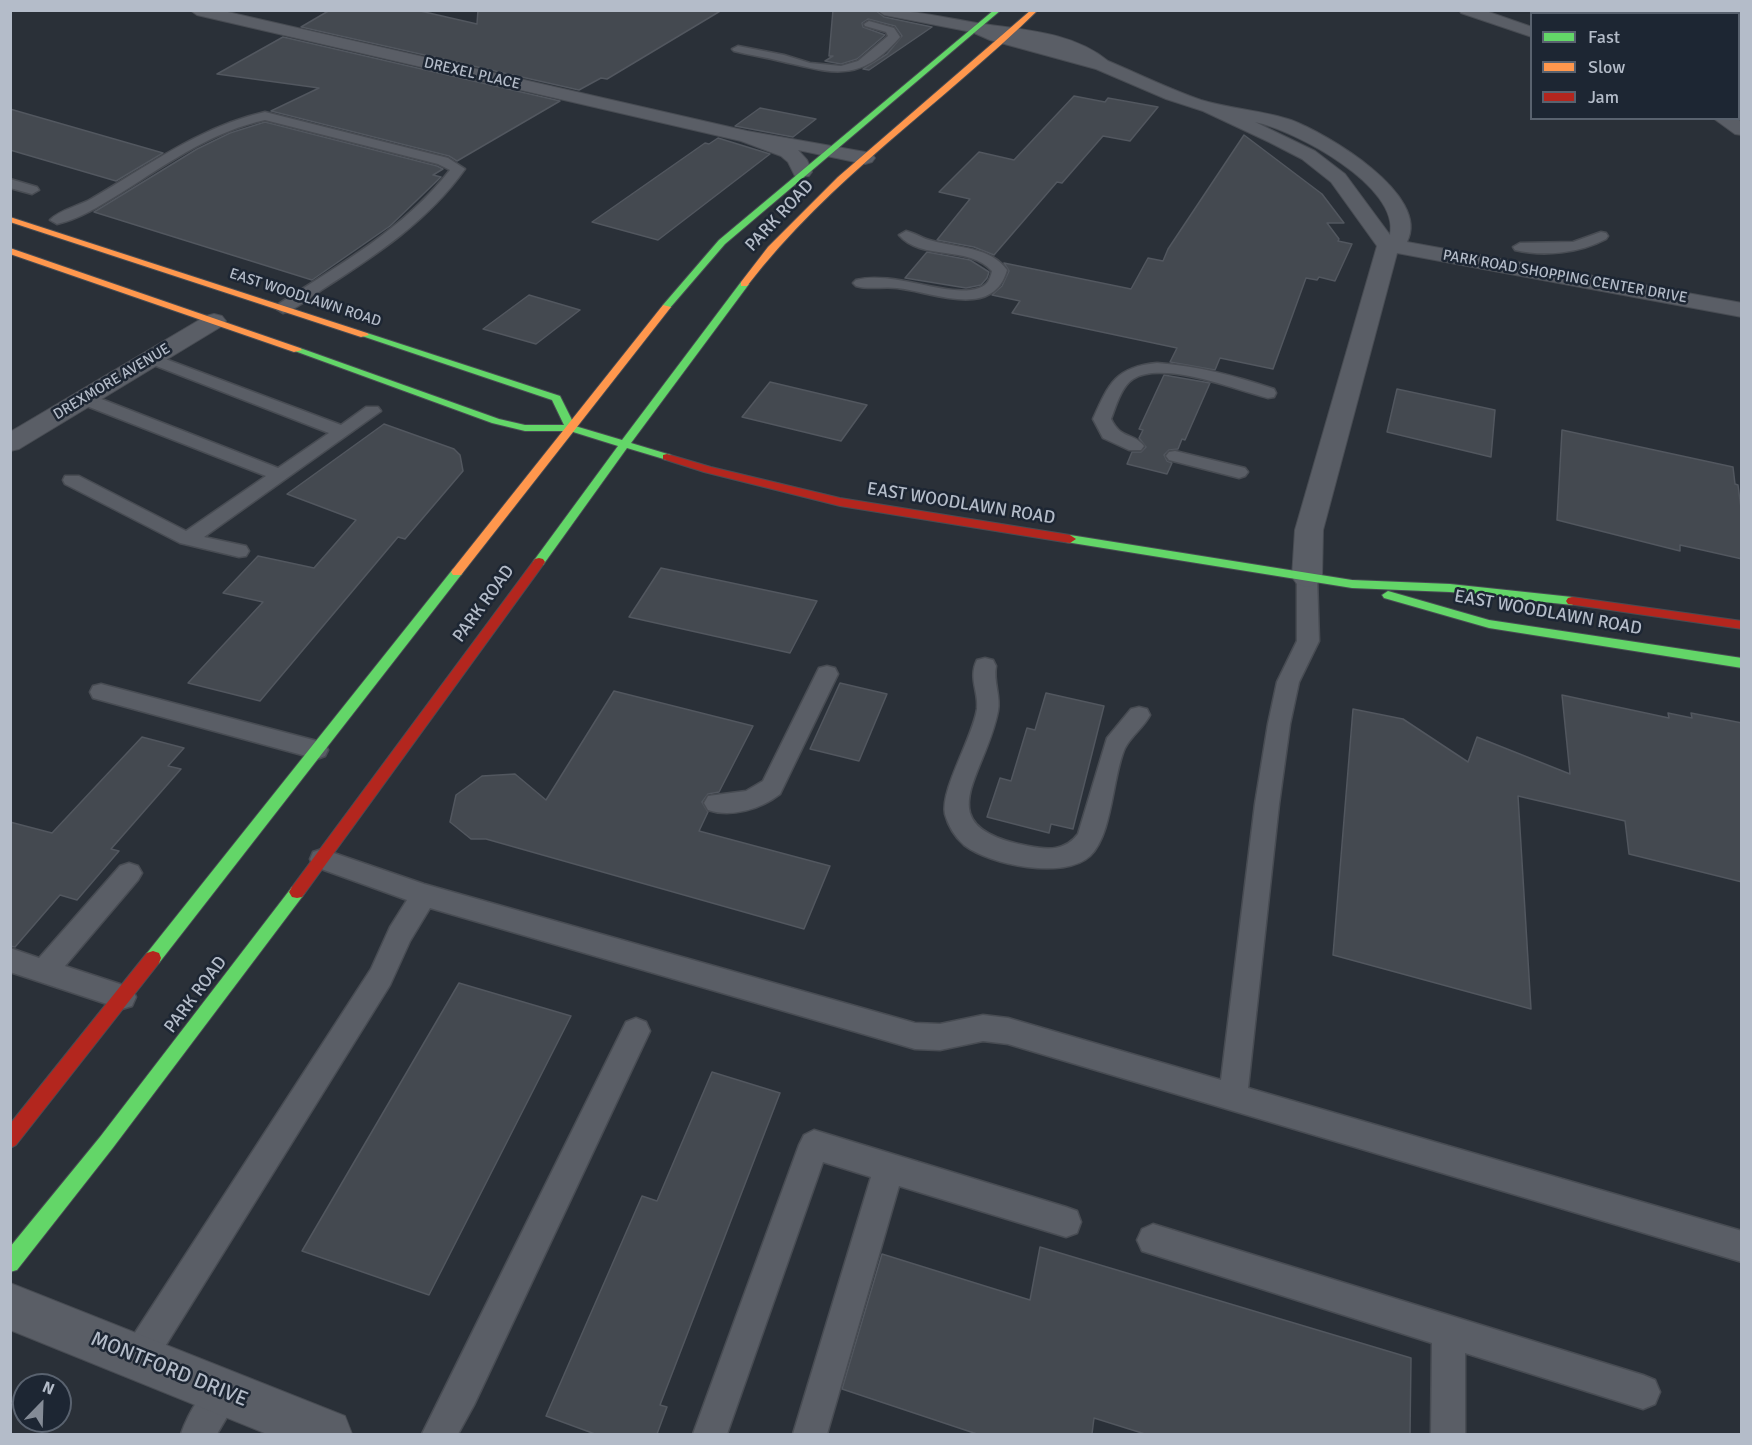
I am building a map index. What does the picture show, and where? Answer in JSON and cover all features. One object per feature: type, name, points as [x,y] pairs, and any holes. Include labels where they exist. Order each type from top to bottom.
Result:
[{"type":"main road","name":"PARK ROAD","points":[[10,1138],[704,261],[802,172],[998,10]]},
{"type":"main road","name":"PARK ROAD","points":[[10,1263],[106,1143],[322,859],[706,332],[771,249],[865,158],[1035,10]]},
{"type":"main road","name":"EAST WOODLAWN ROAD","points":[[10,219],[556,398],[572,428]]},
{"type":"main road","name":"EAST WOODLAWN ROAD","points":[[10,251],[495,421],[525,429],[572,428],[741,479],[840,502],[1352,584],[1429,585],[1487,590],[1742,625]]},
{"type":"main road","name":"EAST WOODLAWN ROAD","points":[[1352,584],[1489,624],[1742,663]]},
{"type":"street","name":"DREXEL PLACE","points":[[197,10],[747,137],[865,158]]},
{"type":"street","points":[[884,10],[978,28],[1102,65],[1208,107],[1283,141],[1337,177],[1361,206],[1379,237],[1388,245]]},
{"type":"street","points":[[1466,10],[1530,31]]},
{"type":"street","points":[[1208,107],[1241,112],[1289,126],[1320,141],[1360,168],[1388,197],[1400,216],[1401,235],[1398,240],[1388,245],[1309,530],[1307,577]]},
{"type":"street","points":[[1726,120],[1742,129]]},
{"type":"street","name":"DREXEL PLACE","points":[[747,137],[788,152],[797,160],[802,172]]},
{"type":"street","name":"PARK ROAD SHOPPING CENTER DRIVE","points":[[1388,245],[1742,310]]},
{"type":"street","name":"DREXMORE AVENUE","points":[[10,443],[214,321]]},
{"type":"street","name":"MONTFORD DRIVE","points":[[10,1306],[327,1434]]},
{"type":"lane","points":[[738,49],[820,68],[848,69],[862,64],[894,37],[890,30],[869,24]]},
{"type":"lane","points":[[57,220],[93,204],[187,147],[248,118],[265,116],[443,161],[458,169],[442,192],[398,232],[283,308]]},
{"type":"lane","points":[[10,183],[32,190]]},
{"type":"lane","points":[[861,284],[900,283],[965,295],[987,290],[997,281],[1000,270],[994,262],[923,245],[906,235]]},
{"type":"lane","points":[[1520,247],[1543,249],[1590,243],[1601,236]]},
{"type":"lane","points":[[152,358],[341,431]]},
{"type":"lane","points":[[1135,446],[1109,434],[1102,419],[1120,382],[1132,373],[1153,369],[1176,370],[1268,393]]},
{"type":"lane","points":[[85,399],[280,475]]},
{"type":"lane","points":[[187,539],[372,411]]},
{"type":"lane","points":[[1175,456],[1239,472]]},
{"type":"lane","points":[[72,480],[187,539],[239,551]]},
{"type":"lane","points":[[1233,1097],[1267,804],[1279,724],[1288,682],[1308,642],[1307,577]]},
{"type":"lane","points":[[985,666],[988,709],[956,805],[957,814],[967,832],[974,839],[998,849],[1044,860],[1067,856],[1081,849],[1089,838],[1115,744],[1138,715]]},
{"type":"lane","points":[[716,803],[750,800],[764,794],[771,787],[826,674]]},
{"type":"lane","points":[[101,692],[317,750]]},
{"type":"lane","points":[[322,859],[424,895],[915,1036],[940,1037],[983,1028],[1008,1031],[1742,1247]]},
{"type":"lane","points":[[44,971],[129,873]]},
{"type":"lane","points":[[139,1358],[381,977],[399,935],[424,895]]},
{"type":"lane","points":[[10,960],[122,998]]},
{"type":"lane","points":[[439,1434],[462,1393],[636,1031]]},
{"type":"lane","points":[[710,1434],[814,1144],[1066,1222]]},
{"type":"lane","points":[[810,1434],[889,1167]]},
{"type":"lane","points":[[1153,1240],[1643,1392]]},
{"type":"lane","points":[[1448,1332],[1448,1434]]},
{"type":"lane","points":[[198,1434],[224,1393]]},
{"type":"building","points":[[330,10],[416,10],[477,24],[478,10],[722,10],[607,79],[601,78],[579,90],[301,27]]},
{"type":"building","points":[[833,10],[875,10],[884,17],[932,27],[869,70],[863,69],[887,54],[902,36],[895,26],[868,19],[862,23],[863,27],[885,35],[857,59],[841,64],[825,61],[833,56],[829,56]]},
{"type":"building","points":[[283,37],[560,101],[457,161],[449,156],[271,111],[319,88],[217,74]]},
{"type":"building","points":[[1074,96],[1105,102],[1108,98],[1158,107],[1130,141],[1103,136],[1062,183],[1057,182],[994,255],[974,247],[937,240],[970,199],[939,192],[979,152],[1014,160]]},
{"type":"building","points":[[760,108],[816,119],[793,137],[735,126]]},
{"type":"building","points":[[10,109],[163,153],[116,181],[10,150]]},
{"type":"building","points":[[265,122],[437,166],[443,169],[433,175],[441,177],[390,226],[312,280],[94,212],[197,149],[230,133]]},
{"type":"building","points":[[1244,135],[1322,194],[1344,223],[1327,223],[1339,239],[1338,241],[1352,244],[1335,281],[1319,277],[1317,280],[1306,278],[1273,369],[1220,358],[1215,370],[1170,362],[1177,348],[1012,313],[1020,301],[992,295],[1002,286],[1009,271],[1004,263],[1131,289],[1148,258],[1163,261],[1168,249]]},
{"type":"building","points":[[718,138],[770,154],[658,240],[592,222],[705,143],[709,144]]},
{"type":"building","points":[[927,252],[970,260],[989,272],[987,278],[981,285],[966,288],[905,278]]},
{"type":"building","points":[[529,295],[580,310],[536,344],[483,329]]},
{"type":"building","points":[[1164,375],[1210,383],[1185,440],[1182,439],[1178,449],[1169,450],[1164,455],[1167,461],[1172,463],[1167,474],[1127,464],[1132,452],[1141,452],[1146,447],[1139,438],[1143,430],[1139,429]]},
{"type":"building","points":[[770,382],[867,405],[841,441],[742,417]]},
{"type":"building","points":[[1397,389],[1495,410],[1491,457],[1387,432]]},
{"type":"building","points":[[384,424],[454,449],[460,455],[463,471],[405,539],[398,537],[260,701],[188,683],[263,602],[223,593],[258,556],[314,568],[356,520],[287,494]]},
{"type":"building","points":[[1562,430],[1733,467],[1742,516],[1742,559],[1680,545],[1680,551],[1557,520]]},
{"type":"building","points":[[661,568],[817,601],[790,653],[629,617]]},
{"type":"building","points":[[840,683],[887,694],[859,761],[810,749]]},
{"type":"building","points":[[614,691],[753,726],[719,792],[708,794],[702,802],[708,812],[699,831],[830,866],[804,929],[486,839],[471,839],[450,822],[456,795],[482,776],[515,774],[546,800]]},
{"type":"building","points":[[1046,693],[1104,706],[1073,829],[1051,824],[1049,833],[987,817],[1000,778],[1011,781],[1027,728],[1035,730]]},
{"type":"building","points":[[1562,695],[1669,718],[1668,713],[1692,718],[1691,713],[1742,723],[1742,882],[1629,854],[1625,821],[1518,796],[1531,1009],[1333,955],[1353,709],[1403,719],[1468,762],[1477,737],[1570,774]]},
{"type":"building","points":[[142,737],[184,748],[168,766],[181,769],[111,849],[119,851],[77,900],[60,895],[15,947],[10,946],[10,822],[52,833]]},
{"type":"building","points":[[459,983],[571,1016],[429,1295],[302,1251]]},
{"type":"building","points":[[712,1072],[780,1093],[660,1405],[667,1407],[657,1434],[595,1434],[546,1416],[642,1196],[657,1201]]},
{"type":"building","points":[[1040,1247],[1411,1358],[1410,1434],[1145,1434],[1094,1418],[1092,1434],[977,1434],[842,1389],[882,1254],[1030,1300]]},
{"type":"traffic: fast","points":[[666,307],[722,242],[998,10]]},
{"type":"traffic: fast","points":[[539,562],[673,377],[744,284]]},
{"type":"traffic: fast","points":[[364,335],[556,398],[571,428]]},
{"type":"traffic: fast","points":[[297,350],[496,421],[525,428],[571,428],[667,457]]},
{"type":"traffic: fast","points":[[1070,539],[1352,584],[1450,588],[1572,601]]},
{"type":"traffic: fast","points":[[153,958],[457,572]]},
{"type":"traffic: fast","points":[[1388,595],[1489,624],[1742,663]]},
{"type":"traffic: fast","points":[[10,1263],[106,1143],[297,892]]},
{"type":"traffic: slow","points":[[744,284],[771,249],[841,179],[1035,10]]},
{"type":"traffic: slow","points":[[10,219],[364,335]]},
{"type":"traffic: slow","points":[[10,251],[297,350]]},
{"type":"traffic: slow","points":[[457,572],[666,307]]},
{"type":"traffic: jam","points":[[667,457],[708,470],[840,502],[1070,539]]},
{"type":"traffic: jam","points":[[297,892],[539,562]]},
{"type":"traffic: jam","points":[[1572,601],[1742,625]]},
{"type":"traffic: jam","points":[[10,1139],[153,958]]}]
